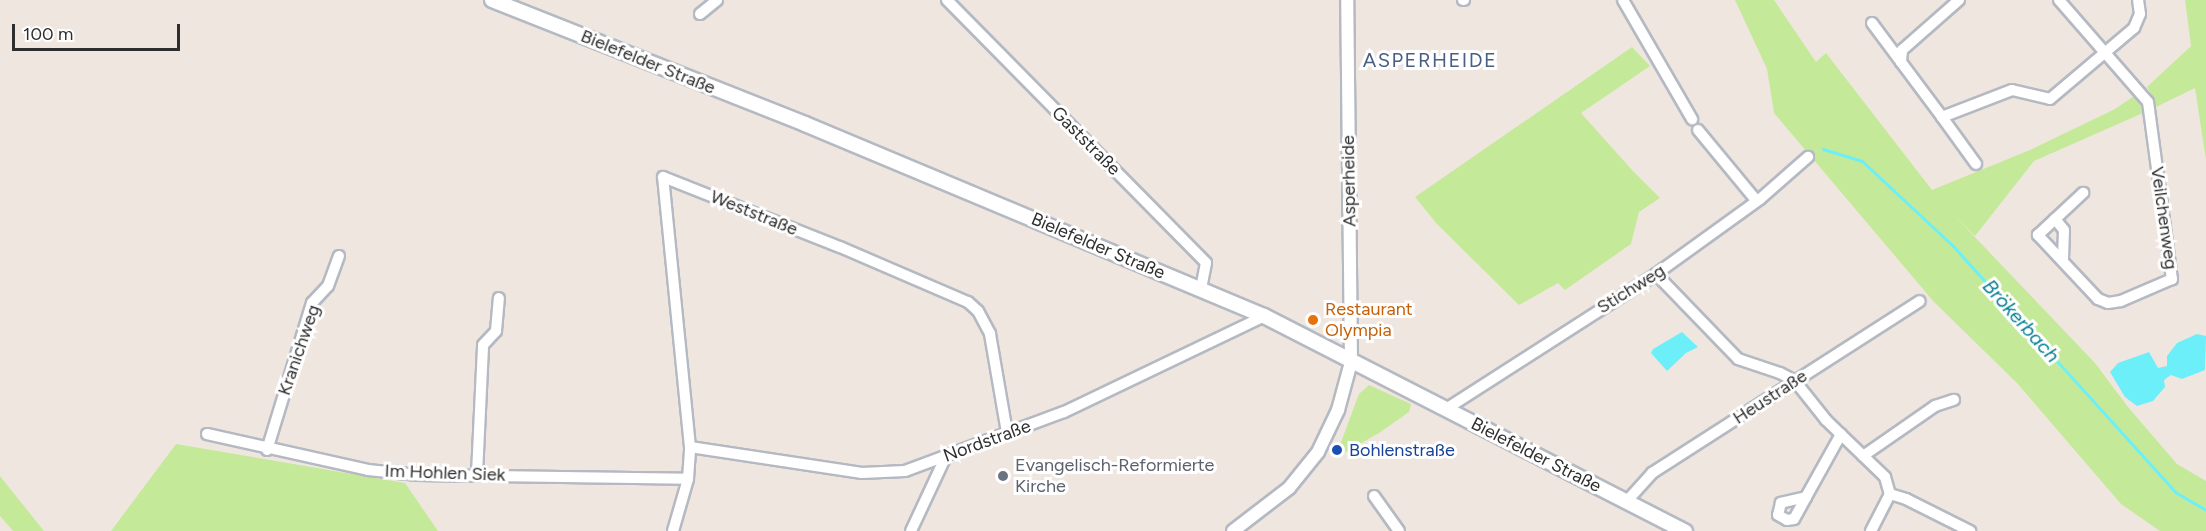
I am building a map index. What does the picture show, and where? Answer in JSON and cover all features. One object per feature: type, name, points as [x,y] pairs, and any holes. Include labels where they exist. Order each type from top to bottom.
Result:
[{"type":"main road","name":"Bielefelder Straße","points":[[492,0],[805,124],[1264,316],[1686,531]]},
{"type":"street","points":[[700,14],[717,0]]},
{"type":"street","name":"Gaststraße","points":[[947,0],[1206,263],[1202,289]]},
{"type":"street","name":"Asperheide","points":[[1347,0],[1352,362]]},
{"type":"street","points":[[1623,0],[1692,119]]},
{"type":"street","points":[[1901,62],[1902,50],[1959,0]]},
{"type":"street","name":"Veilchenweg","points":[[2059,0],[2148,102],[2172,279],[2121,301],[2108,303],[2098,298],[2038,235],[2083,194]]},
{"type":"street","points":[[1942,117],[2012,90],[2050,99],[2134,28],[2140,14],[2138,0]]},
{"type":"street","points":[[1872,23],[1976,164]]},
{"type":"street","points":[[1698,130],[1756,200]]},
{"type":"street","name":"Stichweg","points":[[1446,409],[1656,274],[1756,200],[1808,157]]},
{"type":"street","name":"Weststraße","points":[[690,447],[663,177],[840,247],[968,302],[978,311],[990,334],[1007,432]]},
{"type":"street","points":[[2055,219],[2064,230],[2062,261]]},
{"type":"street","name":"Kranichweg","points":[[267,450],[312,303],[328,286],[339,256]]},
{"type":"street","points":[[1656,274],[1738,359],[1780,373],[1795,381],[1826,420],[1885,477],[1890,494],[1871,531]]},
{"type":"street","points":[[477,474],[483,345],[496,331],[499,298]]},
{"type":"street","name":"Heustraße","points":[[1627,501],[1652,473],[1920,301]]},
{"type":"street","name":"Nordstraße","points":[[690,447],[862,472],[905,471],[1064,412],[1264,316]]},
{"type":"street","points":[[1233,531],[1288,488],[1318,452],[1338,410],[1352,362]]},
{"type":"street","points":[[1863,456],[1935,406],[1954,400]]},
{"type":"street","name":"Im Hohlen Siek","points":[[207,434],[267,450],[368,470],[418,474],[688,478]]},
{"type":"street","points":[[1806,497],[1841,434]]},
{"type":"street","points":[[673,531],[688,478],[690,447]]},
{"type":"street","points":[[911,531],[946,456]]},
{"type":"street","points":[[1890,494],[1906,499],[1970,531]]},
{"type":"street","points":[[1374,496],[1399,531]]},
{"type":"green space","points":[[1735,0],[1774,0],[1816,62],[1826,53],[1932,190],[2030,150],[2115,109],[2137,94],[2143,113],[2034,161],[1975,236],[1952,213],[2095,363],[2128,407],[2177,464],[2206,481],[2206,531],[2160,531],[2121,504],[2017,383],[1934,302],[1774,113],[1767,69]]},
{"type":"green space","points":[[2185,0],[2206,0],[2206,160],[2195,88],[2154,108],[2153,97],[2147,87],[2191,46]]},
{"type":"green space","points":[[1632,47],[1650,66],[1581,113],[1660,198],[1639,212],[1631,244],[1565,290],[1558,283],[1519,305],[1437,224],[1415,197]]},
{"type":"green space","points":[[1369,385],[1411,404],[1409,412],[1379,433],[1335,458],[1359,394]]},
{"type":"green space","points":[[176,444],[405,483],[438,531],[111,531]]},
{"type":"green space","points":[[0,476],[44,531],[13,531],[0,516]]},
{"type":"water","points":[[1682,332],[1698,347],[1686,353],[1667,371],[1651,353],[1653,349]]},
{"type":"water","points":[[2197,334],[2206,336],[2205,370],[2182,379],[2171,375],[2164,380],[2165,387],[2153,401],[2137,406],[2125,397],[2110,372],[2118,363],[2149,352],[2158,368],[2167,366],[2167,356],[2177,343]]},
{"type":"waterway","name":"Brökerbach","points":[[1823,149],[1862,161],[1953,246],[2175,492],[2206,510]]},
{"type":"place","name":"Restaurant Olympia","points":[[1313,320]]},
{"type":"place","name":"Bohlenstraße","points":[[1337,450]]},
{"type":"place","name":"Evangelisch-Reformierte Kirche","points":[[1003,476]]},
{"type":"district","name":"ASPERHEIDE","points":[[1430,60]]}]
